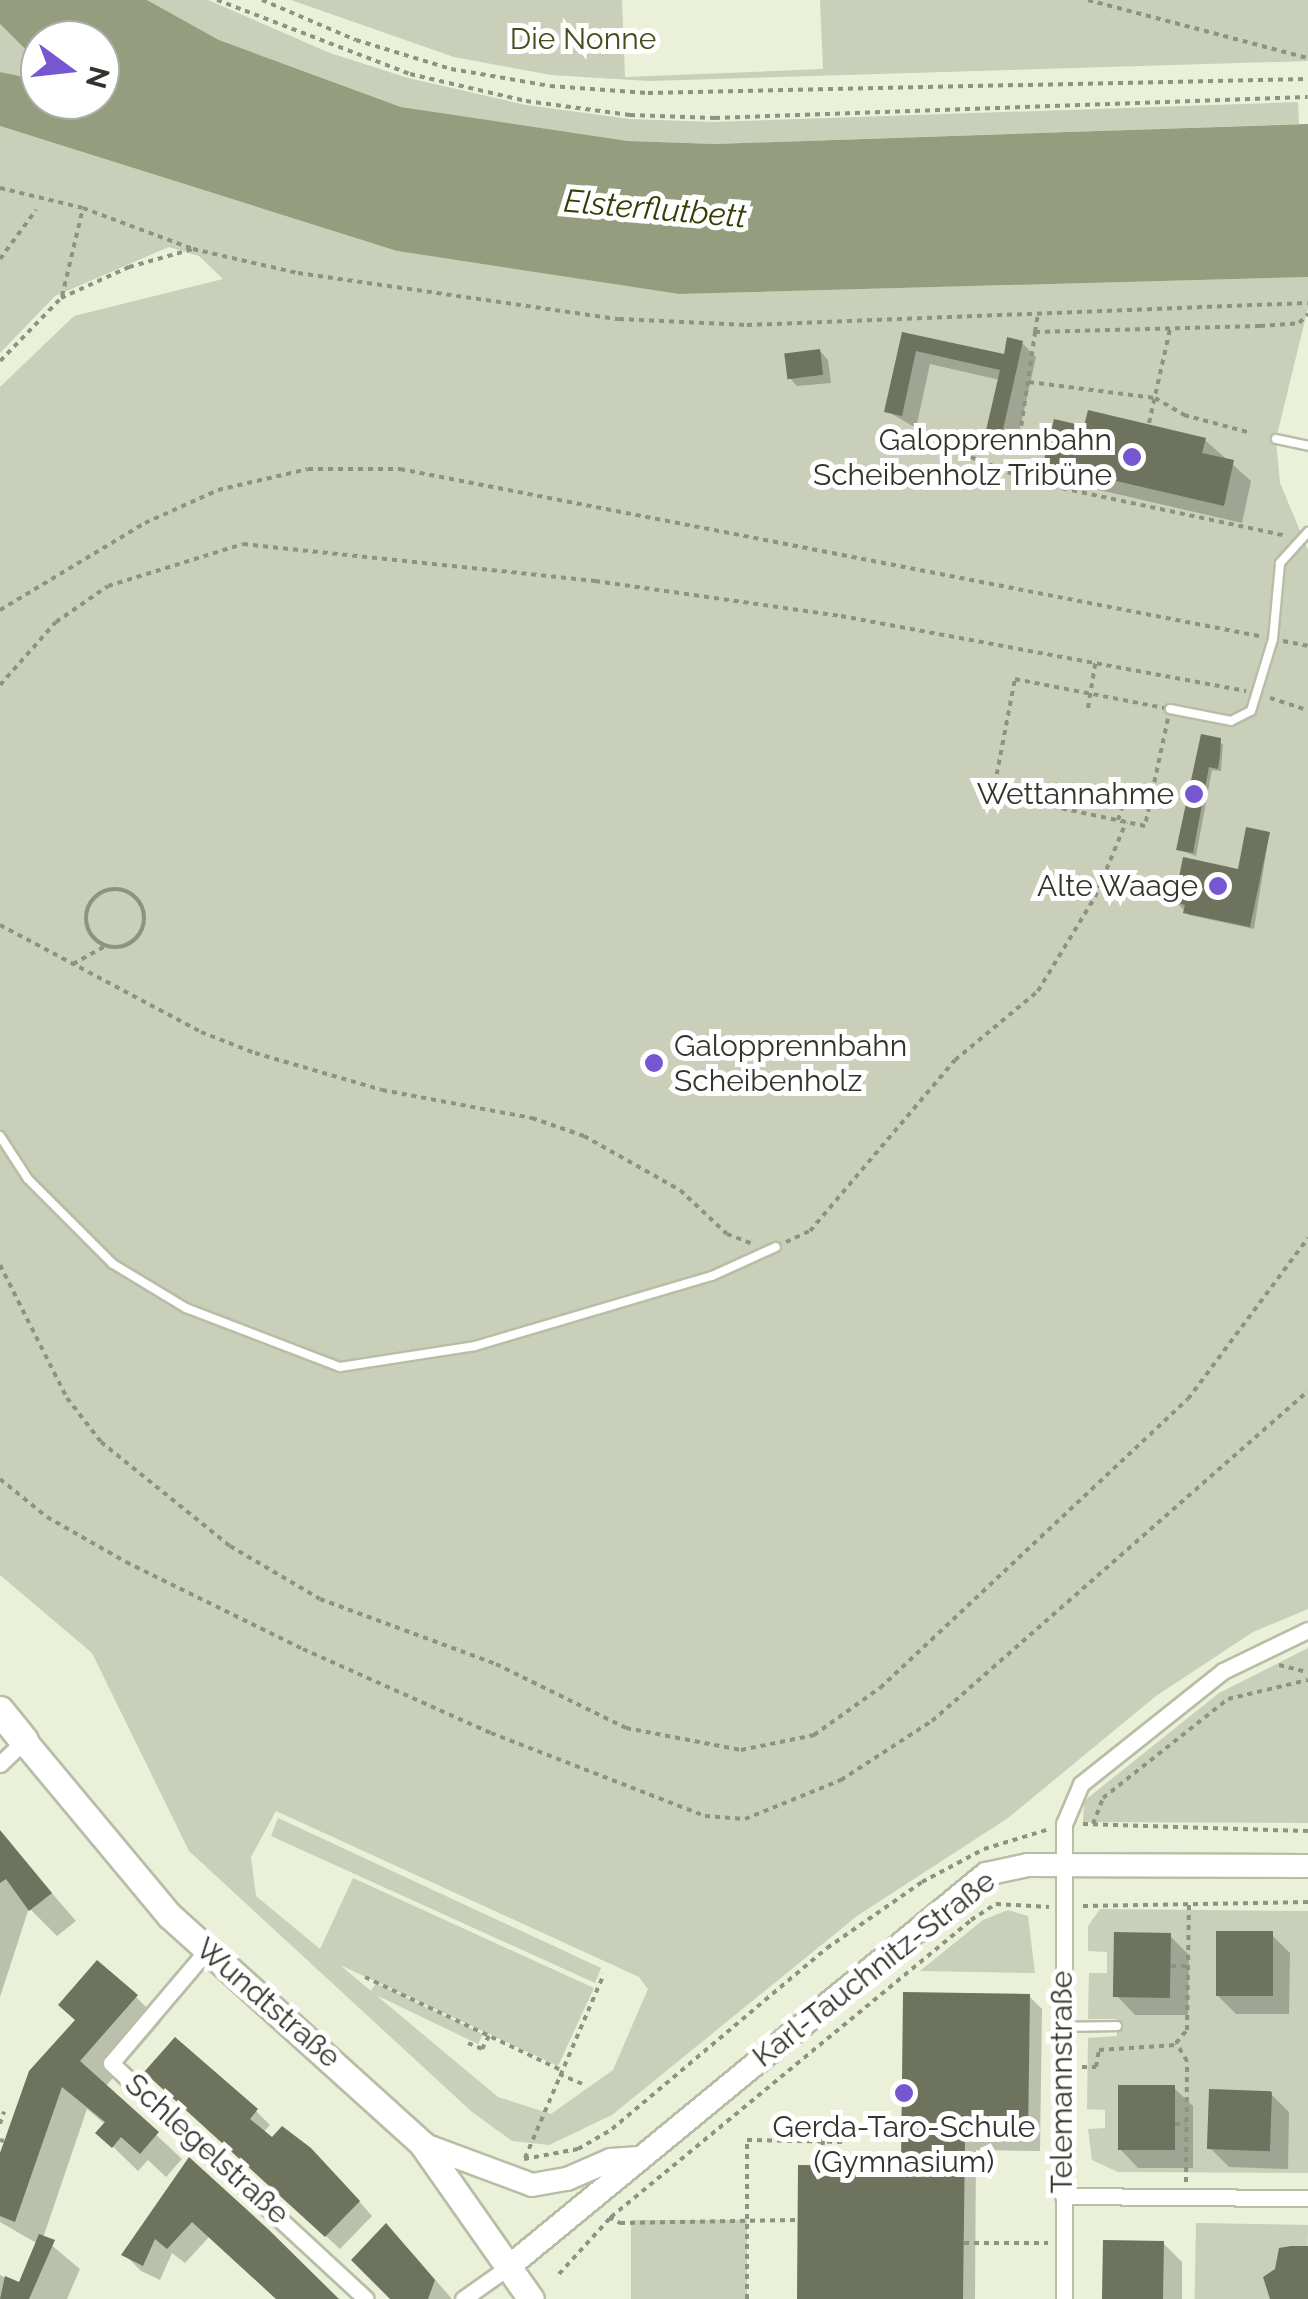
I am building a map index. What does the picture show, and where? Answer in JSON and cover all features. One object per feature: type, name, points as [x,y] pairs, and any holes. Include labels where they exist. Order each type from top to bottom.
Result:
[{"type":"highway","name":"Wundtstraße","points":[[0,1711],[24,1741]]},
{"type":"main road","name":"Wundtstraße","points":[[24,1741],[141,1886],[422,2144],[531,2299]]},
{"type":"main road","name":"Karl-Tauchnitz-Straße","points":[[511,2266],[986,1874],[1061,1865],[1308,1866]]},
{"type":"main road","points":[[422,2144],[532,2185],[568,2179],[611,2160],[638,2158]]},
{"type":"street","name":"Telemannstraße","points":[[1064,2299],[1064,1824],[1081,1784],[1223,1670],[1308,1630]]},
{"type":"street","points":[[0,1764],[24,1741]]},
{"type":"street","name":"Schlegelstraße","points":[[207,1950],[111,2062],[366,2299]]},
{"type":"street","points":[[1063,2196],[1308,2198]]},
{"type":"street","points":[[463,2299],[511,2266]]},
{"type":"lane","points":[[1276,439],[1308,446]]},
{"type":"lane","points":[[1170,709],[1232,721],[1251,711],[1272,639],[1280,563],[1308,532]]},
{"type":"lane","points":[[0,1136],[28,1180],[113,1264],[186,1308],[340,1367],[475,1346],[712,1276],[776,1248]]},
{"type":"lane","points":[[1062,2028],[1117,2026]]},
{"type":"path","points":[[217,0],[410,74],[526,101],[630,114],[734,118],[1308,97]]},
{"type":"path","points":[[262,0],[356,40],[432,63],[550,86],[648,92],[1308,78]]},
{"type":"path","points":[[1088,0],[1308,58]]},
{"type":"path","points":[[0,188],[83,208],[193,249],[411,293],[650,321],[747,325],[1308,303]]},
{"type":"path","points":[[61,298],[83,208]]},
{"type":"path","points":[[0,259],[36,210]]},
{"type":"path","points":[[0,361],[61,298],[129,266],[193,249]]},
{"type":"path","points":[[1014,475],[1038,314]]},
{"type":"path","points":[[1036,332],[1299,323],[1308,314]]},
{"type":"path","points":[[1148,423],[1170,329]]},
{"type":"path","points":[[1029,382],[1154,398],[1184,415],[1252,433]]},
{"type":"path","points":[[906,431],[1014,475],[1271,534]]},
{"type":"path","points":[[0,610],[144,522],[218,490],[308,469],[400,468],[1308,646]]},
{"type":"path","points":[[0,685],[56,622],[108,586],[242,544],[595,580],[1096,660],[1258,694],[1308,710]]},
{"type":"path","points":[[1088,708],[1096,660]]},
{"type":"path","points":[[1015,678],[1170,709],[1145,826],[993,794],[1015,678]]},
{"type":"path","points":[[1118,820],[1125,798]]},
{"type":"path","points":[[0,924],[201,1032],[315,1073],[584,1136],[680,1190],[727,1234],[776,1248],[810,1230],[955,1060],[1038,991],[1094,897],[1126,822]]},
{"type":"path","points":[[73,964],[106,946],[134,942],[144,926],[137,898],[120,889],[101,892],[86,916],[91,934],[106,946]]},
{"type":"path","points":[[0,1265],[67,1398],[100,1442],[230,1546],[320,1599],[496,1664],[626,1728],[741,1750],[814,1735],[880,1688],[1188,1399],[1308,1238]]},
{"type":"path","points":[[0,1480],[47,1517],[110,1553],[304,1648],[562,1761],[705,1816],[744,1819],[842,1780],[932,1721],[1308,1390]]},
{"type":"path","points":[[1093,1824],[1103,1798],[1228,1699],[1308,1680]]},
{"type":"path","points":[[1176,2046],[1187,2030],[1188,1902]]},
{"type":"path","points":[[559,2274],[610,2218],[971,1920],[996,1904],[1062,1908],[1308,1902]]},
{"type":"path","points":[[1171,1966],[1188,1966]]},
{"type":"path","points":[[521,2172],[558,2072],[604,1974]]},
{"type":"path","points":[[365,1977],[582,2084]]},
{"type":"path","points":[[468,2043],[482,2049],[488,2036]]},
{"type":"path","points":[[1062,2067],[1096,2067],[1099,2050],[1176,2046]]},
{"type":"path","points":[[1176,2046],[1187,2062],[1186,2197]]},
{"type":"path","points":[[0,2124],[4,2112]]},
{"type":"path","points":[[822,2165],[818,2124],[843,2112]]},
{"type":"path","points":[[1175,2124],[1186,2124]]},
{"type":"path","points":[[747,2299],[747,2140],[842,2142]]},
{"type":"path","points":[[600,2214],[610,2218],[798,2220]]},
{"type":"path","points":[[964,2243],[1031,2243]]},
{"type":"green space","points":[[147,0],[208,0],[330,53],[408,78],[526,105],[630,119],[714,122],[1298,102],[1299,124],[715,144],[628,141],[401,107],[219,40]]},
{"type":"green space","name":"Die Nonne","points":[[291,0],[622,0],[625,77],[823,69],[820,0],[1308,0],[1308,61],[649,81],[551,75],[454,57]]},
{"type":"green space","points":[[0,24],[20,44],[20,76],[0,72]]},
{"type":"green space","name":"Galopprennbahn Scheibenholz","points":[[0,126],[397,251],[679,294],[1308,277],[1308,308],[1276,439],[1280,483],[1308,550],[1308,1609],[1253,1632],[1156,1696],[1008,1818],[857,1916],[612,2115],[549,2145],[512,2141],[472,2112],[189,1851],[92,1653],[0,1575],[0,387],[74,316],[223,279],[199,256],[169,247],[55,296],[0,353]],"holes":[[[276,1811],[639,1977],[648,1989],[613,2070],[551,2114],[498,2097],[376,1995],[478,2044],[483,2034],[376,1983],[371,1991],[340,1965],[558,2066],[594,1988],[353,1878],[320,1949],[256,1896],[251,1857]]]},
{"type":"green space","points":[[1308,1648],[1308,1823],[1083,1822],[1084,1801],[1219,1693]]},
{"type":"green space","points":[[278,1818],[601,1968],[595,1983],[271,1836]]},
{"type":"green space","points":[[1100,1909],[1308,1911],[1308,2173],[1118,2172],[1092,2160],[1088,2129],[1105,2128],[1105,2110],[1087,2109],[1088,2038],[1117,2036],[1116,2019],[1088,2019],[1089,1973],[1107,1973],[1107,1952],[1088,1951],[1088,1926]]},
{"type":"green space","points":[[1008,1910],[1028,1916],[1035,1973],[920,1971],[983,1920]]},
{"type":"green space","points":[[631,2220],[747,2220],[747,2299],[631,2299]]},
{"type":"green space","points":[[1196,2223],[1308,2225],[1307,2299],[1195,2299]]},
{"type":"water","name":"Elsterflutbett","points":[[0,0],[147,0],[219,40],[401,107],[628,141],[715,144],[1308,124],[1308,277],[679,294],[397,251],[0,126],[0,72],[20,76],[20,120],[120,120],[120,20],[20,20],[20,44],[0,24]]},
{"type":"building","points":[[902,332],[1004,354],[1007,337],[1023,341],[1000,443],[984,439],[1000,370],[916,351],[902,416],[884,412]]},
{"type":"building","points":[[820,349],[823,375],[787,379],[784,353]]},
{"type":"building","name":"Galopprennbahn Scheibenholz Tribüne","points":[[1088,410],[1206,438],[1202,453],[1234,460],[1224,506],[1043,464],[1054,419],[1084,426]]},
{"type":"building","name":"Wettannahme","points":[[1201,734],[1221,738],[1220,755],[1218,769],[1209,767],[1193,853],[1176,850]]},
{"type":"building","name":"Alte Waage","points":[[1246,827],[1270,832],[1250,927],[1183,913],[1185,905],[1174,902],[1183,857],[1238,869]]},
{"type":"building","points":[[0,1830],[52,1893],[29,1911],[6,1879],[0,1883]]},
{"type":"building","points":[[1216,1931],[1273,1931],[1273,1996],[1216,1996]]},
{"type":"building","points":[[1114,1932],[1171,1933],[1170,1998],[1113,1997]]},
{"type":"building","points":[[97,1960],[138,1995],[80,2061],[159,2132],[140,2154],[121,2137],[112,2148],[95,2133],[105,2122],[62,2087],[15,2222],[0,2216],[0,2153],[29,2071],[75,2020],[58,2005]]},
{"type":"building","points":[[903,1992],[1030,1994],[1028,2139],[965,2138],[963,2299],[797,2299],[798,2165],[901,2166]]},
{"type":"building","points":[[175,2037],[258,2109],[250,2119],[272,2137],[282,2126],[311,2148],[360,2201],[325,2237],[144,2072]]},
{"type":"building","points":[[1118,2085],[1175,2085],[1175,2150],[1118,2150]]},
{"type":"building","points":[[1209,2089],[1272,2091],[1270,2151],[1207,2149]]},
{"type":"building","points":[[189,2157],[339,2299],[276,2299],[192,2222],[167,2249],[155,2239],[143,2266],[121,2255]]},
{"type":"building","points":[[386,2223],[435,2280],[428,2299],[390,2299],[351,2260]]},
{"type":"building","points":[[39,2234],[55,2240],[29,2299],[0,2299],[5,2276],[19,2282]]},
{"type":"building","points":[[1103,2240],[1164,2241],[1163,2299],[1102,2299]]},
{"type":"building","points":[[1308,2246],[1308,2299],[1270,2299],[1263,2277],[1275,2269],[1279,2248]]},
{"type":"place","name":"Galopprennbahn Scheibenholz Tribüne","points":[[1132,457]]},
{"type":"place","name":"Wettannahme","points":[[1194,794]]},
{"type":"place","name":"Alte Waage","points":[[1218,886]]},
{"type":"place","name":"Galopprennbahn Scheibenholz","points":[[654,1063]]},
{"type":"place","name":"Gerda-Taro-Schule (Gymnasium)","points":[[904,2093]]}]
